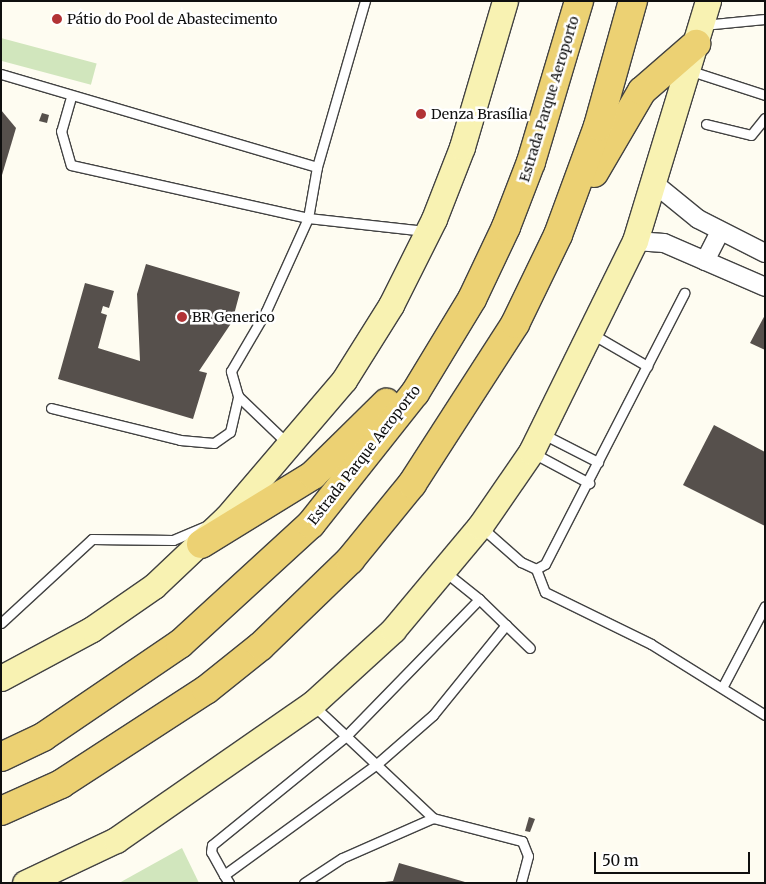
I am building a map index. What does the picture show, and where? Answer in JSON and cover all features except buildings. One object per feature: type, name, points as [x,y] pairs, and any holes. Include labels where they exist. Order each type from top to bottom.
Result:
[{"type":"main road","name":"Estrada Parque Aeroporto","points":[[1,757],[43,737],[180,644],[257,576],[311,524],[415,394],[460,320],[506,227],[531,162],[579,1]]},
{"type":"main road","points":[[558,235],[598,126],[633,1]]},
{"type":"main road","points":[[1,811],[61,784],[206,690],[261,646],[350,560],[412,484],[473,395],[515,324],[558,235],[642,91],[698,34]]},
{"type":"main road","points":[[201,544],[336,456],[460,320]]},
{"type":"street","points":[[1,678],[92,629],[154,586],[201,544],[226,517],[290,446],[344,380],[391,305],[428,231],[462,148],[505,1]]},
{"type":"street","points":[[25,883],[116,840],[312,704],[392,630],[444,571],[480,526],[535,442],[592,334],[635,241],[655,184],[708,1]]},
{"type":"street","points":[[655,184],[720,232],[765,253]]},
{"type":"street","points":[[706,261],[720,232]]},
{"type":"street","points":[[635,241],[664,243],[765,287]]},
{"type":"lane","points":[[51,408],[180,440],[214,443],[230,432],[238,396],[231,371],[266,310],[308,218],[317,167],[365,1]]},
{"type":"lane","points":[[698,34],[765,19]]},
{"type":"lane","points":[[688,70],[765,95]]},
{"type":"lane","points":[[1,74],[71,97],[317,167]]},
{"type":"lane","points":[[71,97],[61,132],[70,165],[308,218],[428,231]]},
{"type":"lane","points":[[706,124],[750,134],[765,118]]},
{"type":"lane","points":[[536,569],[545,564],[684,293]]},
{"type":"lane","points":[[592,334],[647,366]]},
{"type":"lane","points":[[238,396],[290,446]]},
{"type":"lane","points":[[535,442],[598,462]]},
{"type":"lane","points":[[535,442],[588,483]]},
{"type":"lane","points":[[1,624],[92,539],[173,540],[226,517]]},
{"type":"lane","points":[[480,526],[536,569],[545,592],[723,686],[765,715]]},
{"type":"lane","points":[[444,571],[479,599],[530,648]]},
{"type":"lane","points":[[479,599],[346,736],[212,845],[211,852],[227,879],[378,763],[433,715],[506,625]]},
{"type":"lane","points":[[723,686],[765,606]]},
{"type":"lane","points":[[312,704],[378,763],[433,818],[522,841],[528,856],[522,883]]},
{"type":"lane","points":[[304,883],[342,858],[433,818]]},
{"type":"green space","points":[[1,38],[97,64],[91,85],[1,61]]},
{"type":"green space","points":[[182,848],[199,883],[119,883]]},
{"type":"place","name":"Pátio do Pool de Abastecimento","points":[[57,19]]},
{"type":"place","name":"Denza Brasília","points":[[421,114]]},
{"type":"place","name":"BR Generico","points":[[182,317]]}]
